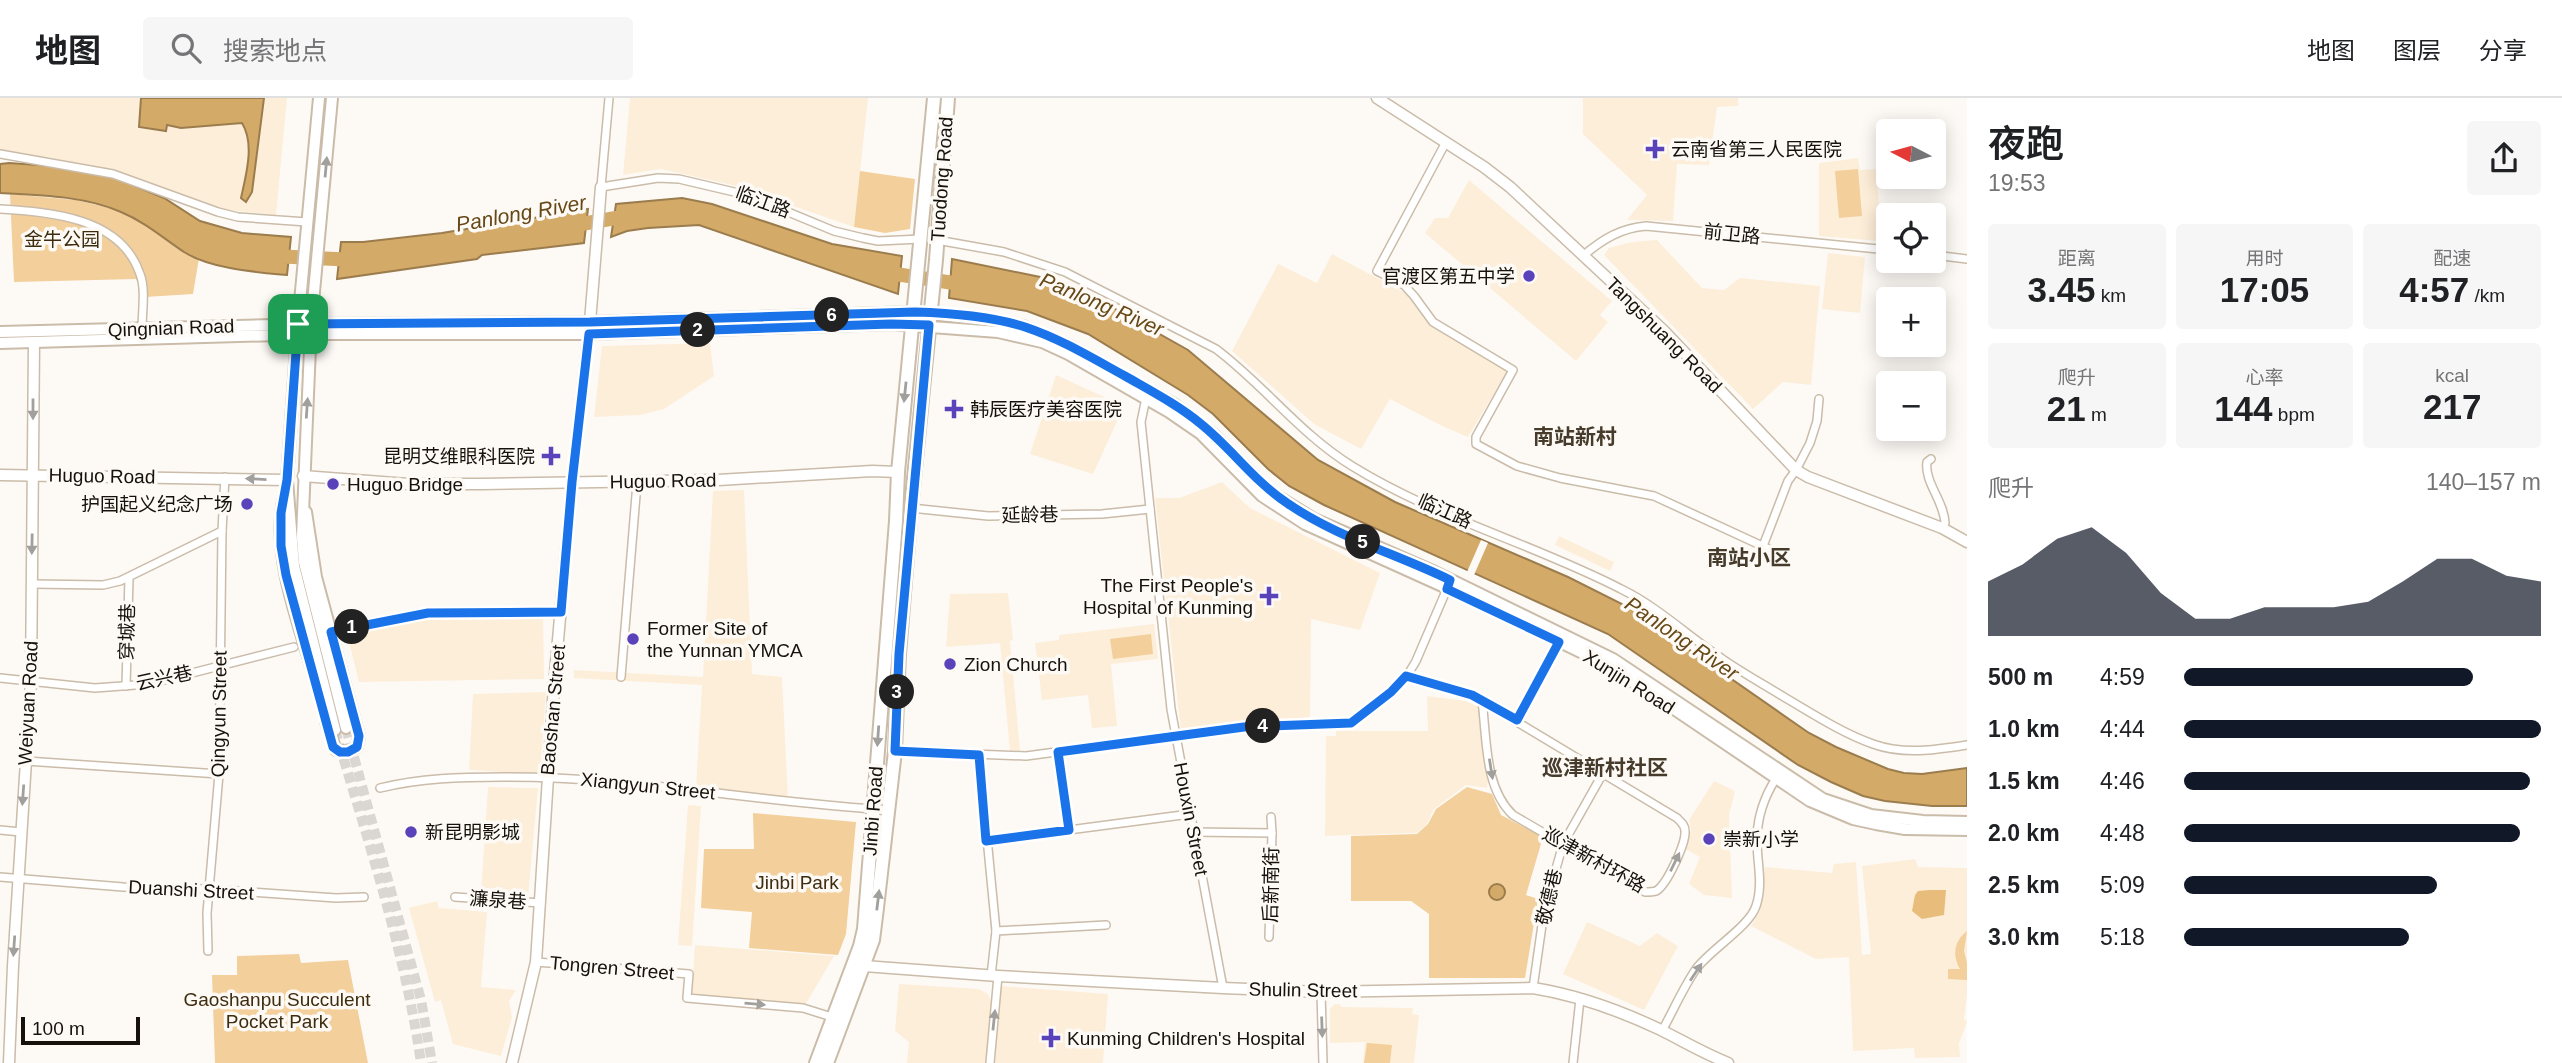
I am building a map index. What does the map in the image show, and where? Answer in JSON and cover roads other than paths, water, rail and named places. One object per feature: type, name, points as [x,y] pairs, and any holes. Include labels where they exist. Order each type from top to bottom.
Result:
[{"type":"main road","points":[[302,492],[316,577],[359,736],[357,747],[348,752],[340,752],[333,747],[286,575],[281,535],[319,98]]},
{"type":"main road","points":[[287,480],[294,566],[340,729],[304,562],[302,537],[311,329],[332,98]]},
{"type":"main road","name":"Tuodong Road","points":[[920,259],[934,98]]},
{"type":"main road","name":"Tuodong Road","points":[[936,260],[948,98]]},
{"type":"main road","name":"Jinbi Road","points":[[816,1063],[864,929],[898,472],[920,259]]},
{"type":"main road","name":"Jinbi Road","points":[[827,1063],[873,940],[895,751],[899,654],[911,508],[936,260]]},
{"type":"main road","name":"Qingnian Road","points":[[0,332],[590,328],[914,318],[930,314]]},
{"type":"main road","name":"Xunjin Road","points":[[930,314],[1042,342],[1068,354],[1146,398],[1201,434],[1244,479],[1283,511],[1331,538],[1449,584],[1617,671],[1810,801],[1853,820],[1905,829],[1967,830]]},
{"type":"main road","name":"Xunjin Road","points":[[930,314],[1003,321],[1072,346],[1174,404],[1198,421],[1249,472],[1290,506],[1449,584],[1605,655],[1823,799],[1871,816],[1967,822]]},
{"type":"main road","name":"Qingnian Road","points":[[0,343],[297,329]]},
{"type":"street","points":[[601,187],[609,98]]},
{"type":"street","name":"Tangshuang Road","points":[[1377,98],[1510,187],[1664,331],[1796,470],[1942,528],[1967,542]]},
{"type":"street","points":[[1446,142],[1377,271],[1404,285],[1433,322],[1513,370],[1476,437],[1476,444],[1524,468],[1560,478],[1654,496],[1767,548],[1788,481],[1810,443],[1817,421],[1819,399]]},
{"type":"street","points":[[0,154],[113,174],[228,215],[307,222]]},
{"type":"street","name":"临江路","points":[[601,187],[658,178],[679,179],[747,195],[834,231],[878,241],[922,239]]},
{"type":"street","name":"Baoshan Street","points":[[512,1063],[536,962],[547,776],[601,187]]},
{"type":"street","points":[[0,209],[61,216],[87,223],[113,235],[131,255],[141,275],[142,329]]},
{"type":"street","name":"前卫路","points":[[1584,255],[1609,235],[1628,228],[1646,226],[1876,249]]},
{"type":"street","name":"临江路","points":[[937,240],[1004,252],[1065,272],[1216,349],[1236,363],[1300,427],[1352,467],[1448,514],[1622,589],[1655,609],[1721,659],[1846,732],[1891,749],[1916,751],[1967,745]]},
{"type":"street","points":[[1946,256],[1967,259]]},
{"type":"street","name":"Weiyuan Road","points":[[9,1063],[31,682],[34,342]]},
{"type":"street","name":"Houxin Street","points":[[1146,398],[1141,422],[1176,737],[1223,988]]},
{"type":"street","points":[[1931,459],[1927,462],[1926,470],[1941,503],[1945,523],[1942,528]]},
{"type":"street","name":"Huguo Road","points":[[303,476],[408,484],[637,483],[898,472]]},
{"type":"street","name":"Huguo Road","points":[[0,475],[287,480]]},
{"type":"street","name":"Qingyun Street","points":[[208,951],[219,774],[225,477]]},
{"type":"street","points":[[621,677],[637,483]]},
{"type":"street","name":"延龄巷","points":[[911,508],[988,516],[1101,514],[1150,509]]},
{"type":"street","points":[[32,584],[103,585],[129,578],[222,531]]},
{"type":"street","name":"穿城巷","points":[[126,686],[129,578]]},
{"type":"street","points":[[895,751],[1026,756],[1244,727],[1351,723],[1391,692],[1406,676],[1416,661],[1449,584]]},
{"type":"street","points":[[331,632],[428,613],[561,612]]},
{"type":"street","points":[[1517,720],[1559,642]]},
{"type":"street","name":"云兴巷","points":[[0,678],[95,688],[149,684],[294,647]]},
{"type":"street","points":[[1406,676],[1472,695],[1482,701]]},
{"type":"street","name":"巡津新村环路","points":[[1482,701],[1517,720],[1684,825],[1685,834],[1672,868],[1660,887],[1654,892],[1645,892],[1513,815],[1498,796],[1491,774],[1482,701]]},
{"type":"street","points":[[1058,752],[1069,830]]},
{"type":"street","points":[[979,755],[996,931],[990,1063]]},
{"type":"street","points":[[26,761],[219,774]]},
{"type":"street","name":"敬德巷","points":[[1533,988],[1544,911],[1563,844],[1602,775]]},
{"type":"street","name":"Xiangyun Street","points":[[380,788],[438,778],[547,776],[630,783],[779,802],[874,809]]},
{"type":"street","points":[[1662,1031],[1696,969],[1756,908],[1760,883],[1757,836],[1765,798],[1775,779]]},
{"type":"street","points":[[986,841],[1190,814]]},
{"type":"street","name":"后新南街","points":[[1269,937],[1272,833],[1270,817]]},
{"type":"street","points":[[0,830],[21,832]]},
{"type":"street","points":[[1193,832],[1272,833]]},
{"type":"street","name":"Duanshi Street","points":[[0,877],[123,887],[210,889],[336,898],[364,897]]},
{"type":"street","name":"濂泉巷","points":[[455,897],[541,903]]},
{"type":"street","points":[[996,931],[1106,925]]},
{"type":"street","name":"Tongren Street","points":[[536,962],[689,974],[687,998],[803,1009],[832,1017]]},
{"type":"street","name":"Shulin Street","points":[[864,966],[995,976],[1321,992],[1533,988],[1580,999],[1662,1031],[1728,1063]]},
{"type":"street","points":[[1321,992],[1323,1063]]},
{"type":"street","points":[[1573,1063],[1580,999]]},
{"type":"water","points":[[141,98],[264,98],[252,192],[246,202],[241,198],[249,150],[242,123],[181,128],[167,125],[166,131],[139,127]]},
{"type":"water","points":[[0,164],[52,166],[113,177],[164,198],[200,221],[242,233],[291,237],[287,275],[234,269],[195,258],[138,220],[107,207],[62,197],[0,193]]},
{"type":"water","points":[[682,198],[712,204],[832,244],[902,256],[898,294],[699,225],[648,228],[611,237],[616,204]]},
{"type":"water","points":[[588,209],[584,243],[482,255],[477,259],[337,279],[341,242],[442,233]]},
{"type":"water","points":[[952,259],[1055,280],[1106,304],[1188,350],[1318,460],[1395,502],[1568,577],[1628,607],[1809,733],[1836,747],[1904,773],[1922,774],[1967,768],[1967,806],[1932,806],[1863,796],[1798,765],[1608,634],[1324,505],[1289,486],[1268,469],[1213,414],[1188,395],[1088,334],[1027,311],[949,298]]},
{"type":"water","points":[[1494,884],[1500,884],[1505,892],[1503,898],[1494,900],[1489,895],[1489,889]]},
{"type":"waterway","name":"Panlong River","points":[[570,226],[633,215]]},
{"type":"waterway","name":"Panlong River","points":[[272,256],[357,260]]},
{"type":"waterway","name":"Panlong River","points":[[883,272],[966,285]]},
{"type":"tunnel","points":[[346,728],[421,1000],[432,1063]]},
{"type":"tunnel","points":[[335,730],[395,937],[421,1063]]},
{"type":"place","name":"云南省第三人民医院","points":[[1655,149]]},
{"type":"place","name":"官渡区第五中学","points":[[1529,276]]},
{"type":"place","name":"韩辰医疗美容医院","points":[[954,409]]},
{"type":"place","name":"昆明艾维眼科医院","points":[[551,456]]},
{"type":"place","name":"Huguo Bridge","points":[[333,484]]},
{"type":"place","name":"护国起义纪念广场","points":[[247,504]]},
{"type":"place","name":"The First People's Hospital of Kunming","points":[[1269,596]]},
{"type":"place","name":"Former Site of the Yunnan YMCA","points":[[633,639]]},
{"type":"place","name":"Zion Church","points":[[950,664]]},
{"type":"place","name":"新昆明影城","points":[[411,832]]},
{"type":"place","name":"崇新小学","points":[[1709,839]]},
{"type":"place","name":"Kunming Children's Hospital","points":[[1051,1038]]},
{"type":"district","name":"南站新村","points":[[1575,436]]},
{"type":"district","name":"南站小区","points":[[1749,557]]},
{"type":"district","name":"巡津新村社区","points":[[1605,767]]},
{"type":"park label","name":"金牛公园","points":[[62,239]]},
{"type":"park label","name":"Jinbi Park","points":[[797,882]]},
{"type":"park label","name":"Gaoshanpu Succulent Pocket Park","points":[[277,1010]]}]
